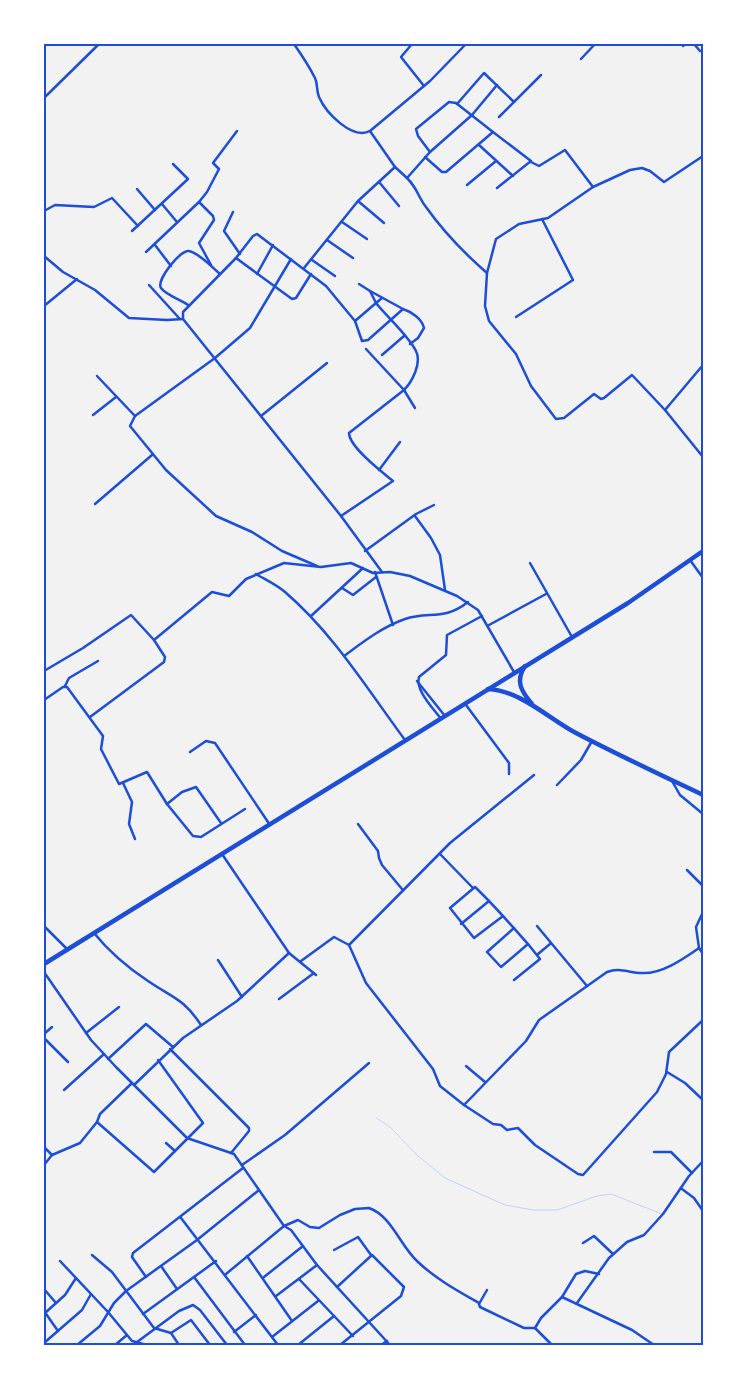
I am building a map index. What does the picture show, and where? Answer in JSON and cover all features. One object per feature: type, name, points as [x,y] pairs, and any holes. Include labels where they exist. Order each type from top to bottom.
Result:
[{"type":"highway","points":[[44,964],[628,603],[703,551]]},
{"type":"highway","points":[[525,665],[521,672],[519,684],[536,708]]},
{"type":"highway","points":[[487,689],[510,694],[592,741],[703,795]]},
{"type":"street","points":[[44,98],[99,44]]},
{"type":"street","points":[[294,44],[314,77],[319,98],[337,119],[349,130],[357,134],[370,131],[424,86],[466,44]]},
{"type":"street","points":[[412,44],[401,57],[424,86]]},
{"type":"street","points":[[581,59],[595,44]]},
{"type":"street","points":[[694,44],[700,51]]},
{"type":"street","points":[[457,104],[484,73],[514,102]]},
{"type":"street","points":[[499,116],[541,75]]},
{"type":"street","points":[[407,178],[430,152],[472,115],[497,85]]},
{"type":"street","points":[[430,152],[418,136],[416,130],[448,102],[457,104],[493,132],[508,141],[531,162],[539,166],[564,150],[593,187]]},
{"type":"street","points":[[146,252],[199,202],[207,192],[219,169],[213,163],[237,131]]},
{"type":"street","points":[[370,131],[395,167],[419,192],[421,201],[438,223],[458,246],[487,272]]},
{"type":"street","points":[[425,157],[444,172],[493,132]]},
{"type":"street","points":[[479,145],[513,176]]},
{"type":"street","points":[[703,156],[664,182],[650,171],[642,168],[630,170],[593,187],[542,220],[519,224],[497,237],[487,272],[485,306],[489,321],[516,354],[531,386],[556,419],[564,418],[594,394],[601,399],[604,398],[632,375],[665,410],[703,457]]},
{"type":"street","points":[[467,185],[496,161]]},
{"type":"street","points":[[497,188],[531,162]]},
{"type":"street","points":[[132,232],[188,179],[173,164]]},
{"type":"street","points":[[304,268],[358,201],[395,167]]},
{"type":"street","points":[[379,182],[399,206]]},
{"type":"street","points":[[137,189],[156,210]]},
{"type":"street","points":[[44,211],[55,205],[94,207],[112,198],[138,226]]},
{"type":"street","points":[[358,201],[384,223]]},
{"type":"street","points":[[199,202],[214,220],[199,243],[212,266]]},
{"type":"street","points":[[161,204],[177,222]]},
{"type":"street","points":[[233,212],[224,231],[240,254]]},
{"type":"street","points":[[516,317],[573,280],[542,220]]},
{"type":"street","points":[[342,222],[367,239]]},
{"type":"street","points":[[181,318],[188,304],[240,254],[255,234],[273,245],[326,286],[355,321],[360,339],[365,341],[403,309]]},
{"type":"street","points":[[327,240],[353,258]]},
{"type":"street","points":[[154,245],[171,266]]},
{"type":"street","points":[[257,274],[273,245]]},
{"type":"street","points":[[188,304],[160,287],[162,277],[182,252],[187,250],[212,266],[220,274]]},
{"type":"street","points":[[44,256],[62,272],[95,290],[129,318],[167,320],[181,318]]},
{"type":"street","points":[[236,258],[289,298],[296,298],[311,274]]},
{"type":"street","points":[[291,259],[250,328],[215,358],[135,416],[130,423],[131,430],[152,456],[221,519],[243,527],[282,551],[321,567]]},
{"type":"street","points":[[312,260],[335,276]]},
{"type":"street","points":[[44,306],[77,279]]},
{"type":"street","points":[[149,284],[215,358],[341,516],[382,572]]},
{"type":"street","points":[[359,284],[421,321],[424,325],[423,332],[410,344]]},
{"type":"street","points":[[341,516],[393,481],[379,470],[351,440],[349,433],[404,390],[409,384],[417,363],[416,351],[376,303],[370,291]]},
{"type":"street","points":[[355,321],[382,298]]},
{"type":"street","points":[[382,354],[404,336]]},
{"type":"street","points":[[366,349],[404,390],[415,408]]},
{"type":"street","points":[[261,416],[327,363]]},
{"type":"street","points":[[665,410],[703,365]]},
{"type":"street","points":[[97,376],[135,416]]},
{"type":"street","points":[[93,415],[116,396]]},
{"type":"street","points":[[379,470],[400,442]]},
{"type":"street","points":[[95,504],[152,456]]},
{"type":"street","points":[[365,551],[434,505]]},
{"type":"street","points":[[415,516],[431,538],[440,555],[445,590]]},
{"type":"street","points":[[690,560],[703,578]]},
{"type":"street","points":[[154,640],[212,592],[229,596],[246,579],[284,563],[321,567],[352,563],[375,572],[410,576],[445,590],[468,602],[489,625],[514,672]]},
{"type":"street","points":[[530,563],[572,637]]},
{"type":"street","points":[[311,616],[363,568]]},
{"type":"street","points":[[375,572],[393,625]]},
{"type":"street","points":[[256,574],[284,591],[311,616],[344,656],[405,740]]},
{"type":"street","points":[[342,588],[353,595],[376,577]]},
{"type":"street","points":[[489,625],[546,594]]},
{"type":"street","points":[[344,656],[364,641],[406,618],[452,613],[468,602]]},
{"type":"street","points":[[44,670],[83,648],[131,615],[154,640],[165,657],[164,662],[90,717]]},
{"type":"street","points":[[443,718],[421,691],[417,681],[421,673],[446,655],[447,635],[482,616]]},
{"type":"street","points":[[44,700],[65,686],[69,678],[98,661]]},
{"type":"street","points":[[65,686],[103,736],[101,749],[119,784],[147,772],[168,804],[195,837],[201,836],[244,808]]},
{"type":"street","points":[[465,704],[509,764],[509,774]]},
{"type":"street","points":[[190,752],[206,741],[215,743],[270,825]]},
{"type":"street","points":[[558,786],[581,760],[592,741]]},
{"type":"street","points":[[349,946],[402,889],[463,832],[534,775]]},
{"type":"street","points":[[671,780],[680,795],[703,814]]},
{"type":"street","points":[[123,783],[132,802],[130,824],[135,839]]},
{"type":"street","points":[[168,804],[182,792],[196,787],[221,823]]},
{"type":"street","points":[[358,824],[378,852],[378,858],[382,865],[402,889]]},
{"type":"street","points":[[222,854],[289,953],[315,974],[279,998]]},
{"type":"street","points":[[440,854],[473,888],[475,887],[489,901],[538,954],[539,960],[514,980]]},
{"type":"street","points":[[687,870],[703,886]]},
{"type":"street","points":[[473,888],[450,908],[461,924],[475,938],[503,916]]},
{"type":"street","points":[[461,924],[489,901]]},
{"type":"street","points":[[703,912],[696,926],[699,948],[703,954]]},
{"type":"street","points":[[44,926],[67,949]]},
{"type":"street","points":[[537,926],[550,944],[587,986]]},
{"type":"street","points":[[514,928],[488,951],[499,966],[503,966],[528,944]]},
{"type":"street","points":[[94,933],[122,963],[185,1003],[201,1025]]},
{"type":"street","points":[[301,961],[334,937],[349,946],[366,983],[433,1069],[440,1086],[493,1124],[501,1125],[508,1130],[518,1128],[535,1144],[583,1176],[657,1092],[667,1072],[669,1052],[703,1020]]},
{"type":"street","points":[[538,954],[550,944]]},
{"type":"street","points":[[464,1105],[526,1041],[538,1020],[587,986],[611,970],[625,969],[647,973],[680,961],[699,948]]},
{"type":"street","points":[[44,1165],[52,1155],[87,1138],[100,1114],[171,1048],[242,997],[289,953]]},
{"type":"street","points":[[218,960],[242,997]]},
{"type":"street","points":[[44,972],[86,1033],[108,1059],[187,1138],[231,1153],[284,1226],[292,1230],[317,1265],[390,1345]]},
{"type":"street","points":[[86,1033],[119,1007]]},
{"type":"street","points":[[108,1059],[146,1024],[249,1128],[249,1131],[231,1153]]},
{"type":"street","points":[[44,1034],[52,1027]]},
{"type":"street","points":[[44,1038],[68,1062]]},
{"type":"street","points":[[64,1090],[104,1054]]},
{"type":"street","points":[[97,1122],[152,1171],[156,1170],[203,1124],[203,1120],[158,1060]]},
{"type":"street","points":[[146,1277],[132,1257],[133,1253],[181,1218],[369,1064]]},
{"type":"street","points":[[466,1066],[485,1082]]},
{"type":"street","points":[[667,1072],[685,1083],[703,1100]]},
{"type":"street","points":[[166,1143],[175,1151]]},
{"type":"street","points":[[44,1147],[52,1155]]},
{"type":"street","points":[[654,1152],[671,1152],[692,1173]]},
{"type":"street","points":[[577,1303],[613,1254],[626,1242],[644,1234],[664,1214],[692,1173],[703,1161]]},
{"type":"street","points":[[681,1188],[694,1198],[703,1211]]},
{"type":"street","points":[[77,1345],[100,1326],[108,1312],[126,1292],[197,1240],[259,1190]]},
{"type":"street","points":[[226,1274],[284,1226],[298,1220],[310,1227],[319,1228],[355,1209],[369,1208],[376,1210],[416,1261],[435,1276],[480,1306],[524,1328],[535,1328],[552,1345]]},
{"type":"street","points":[[181,1218],[226,1274],[278,1345]]},
{"type":"street","points":[[582,1243],[594,1236],[613,1254]]},
{"type":"street","points":[[334,1250],[358,1237],[371,1255],[378,1258],[404,1290],[401,1296],[340,1345]]},
{"type":"street","points":[[264,1277],[303,1246]]},
{"type":"street","points":[[92,1255],[112,1272],[154,1328],[170,1333],[179,1345]]},
{"type":"street","points":[[337,1286],[371,1255]]},
{"type":"street","points":[[247,1256],[264,1277],[292,1321]]},
{"type":"street","points":[[60,1261],[108,1312],[126,1336],[137,1343],[147,1345]]},
{"type":"street","points":[[143,1314],[216,1261]]},
{"type":"street","points":[[276,1296],[317,1265]]},
{"type":"street","points":[[162,1266],[178,1289]]},
{"type":"street","points":[[535,1328],[538,1321],[562,1297],[576,1274],[580,1271],[599,1274]]},
{"type":"street","points":[[194,1277],[245,1345]]},
{"type":"street","points":[[58,1331],[44,1312],[56,1303],[76,1278]]},
{"type":"street","points":[[299,1279],[353,1336]]},
{"type":"street","points":[[44,1289],[56,1303]]},
{"type":"street","points":[[479,1304],[487,1290]]},
{"type":"street","points":[[44,1343],[82,1310],[91,1294]]},
{"type":"street","points":[[562,1297],[632,1330],[654,1345]]},
{"type":"street","points":[[272,1337],[318,1301]]},
{"type":"street","points":[[133,1345],[183,1308],[192,1305],[200,1310],[227,1345]]},
{"type":"street","points":[[234,1332],[256,1315]]},
{"type":"street","points":[[298,1345],[334,1316]]},
{"type":"street","points":[[170,1333],[191,1320],[210,1345]]},
{"type":"street","points":[[115,1345],[126,1336]]},
{"type":"street","points":[[381,1345],[387,1341]]},
{"type":"street","points":[[545,1345],[548,1342]]},
{"type":"waterway","points":[[376,1118],[390,1127],[418,1156],[445,1178],[505,1205],[533,1210],[557,1210],[597,1196],[611,1194],[662,1214]]}]
